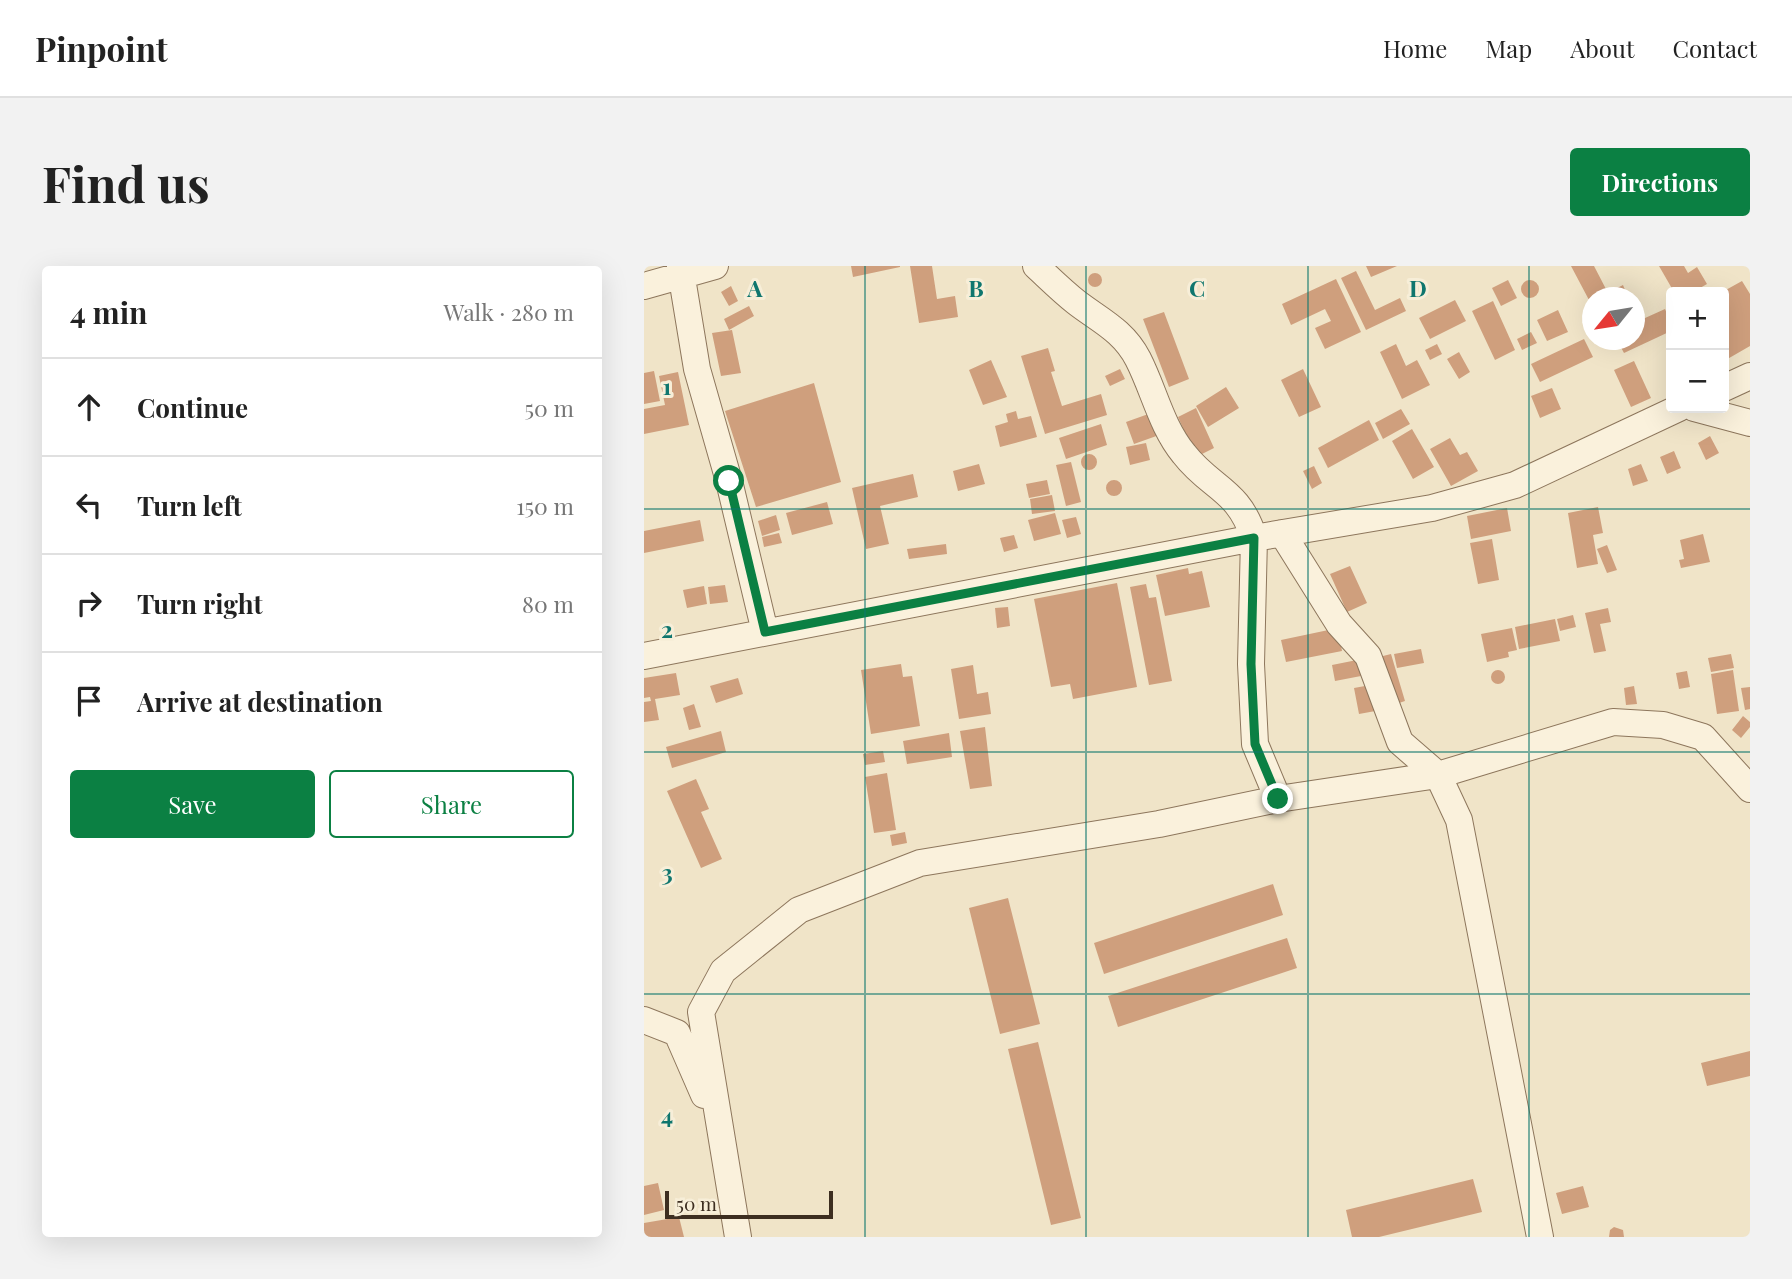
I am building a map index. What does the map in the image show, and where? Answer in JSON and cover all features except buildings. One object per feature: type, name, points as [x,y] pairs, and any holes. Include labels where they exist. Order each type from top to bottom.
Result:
[{"type":"street","points":[[644,286],[681,271],[715,266]]},
{"type":"street","points":[[1036,266],[1075,302],[1116,330],[1137,358],[1173,440],[1191,464],[1233,497],[1249,520],[1254,538],[1251,664],[1255,744],[1278,799]]},
{"type":"street","points":[[681,271],[697,369],[729,481],[765,632]]},
{"type":"street","points":[[1729,386],[1750,377]]},
{"type":"street","points":[[644,656],[1254,538],[1432,508],[1515,485],[1668,413]]},
{"type":"street","points":[[1713,413],[1750,423]]},
{"type":"street","points":[[1282,533],[1339,624],[1368,656],[1400,742],[1438,775],[1459,820],[1540,1237]]},
{"type":"street","points":[[738,1237],[701,1012],[723,971],[799,910],[920,863],[1159,824],[1278,799],[1438,775],[1613,722],[1663,725],[1703,737],[1750,789]]},
{"type":"street","points":[[644,1020],[677,1032],[719,1128]]},
{"type":"route","points":[[729,481],[765,632],[1254,538],[1251,664],[1255,744],[1278,799]]}]
